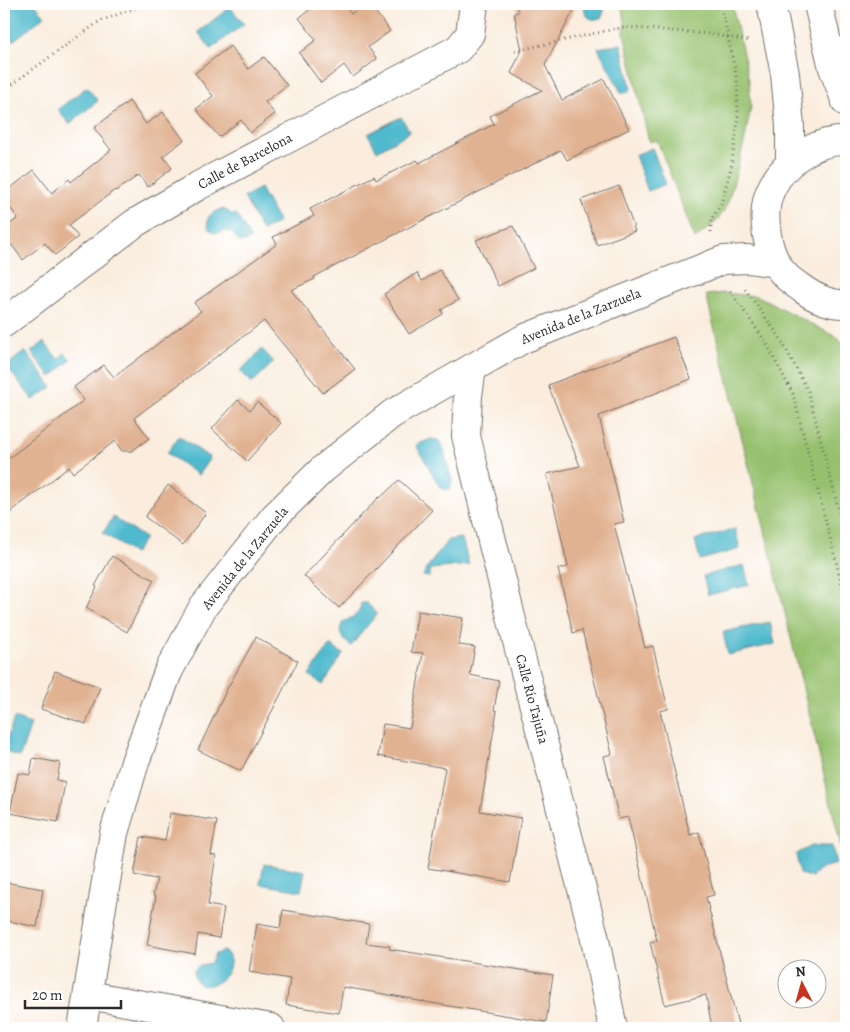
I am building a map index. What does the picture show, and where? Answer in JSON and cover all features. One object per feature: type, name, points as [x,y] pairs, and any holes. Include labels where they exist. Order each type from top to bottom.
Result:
[{"type":"street","name":"Calle de Barcelona","points":[[4,323],[135,223],[198,186],[458,49],[470,34],[474,4]]},
{"type":"street","points":[[771,4],[785,74],[790,126],[790,164]]},
{"type":"street","points":[[818,4],[833,68],[846,102]]},
{"type":"street","points":[[844,306],[810,294],[786,277],[776,263],[769,242],[766,217],[768,200],[774,184],[790,164],[811,148],[838,140],[846,141]]},
{"type":"street","name":"Avenida de la Zarzuela","points":[[82,1028],[114,833],[135,762],[168,672],[203,607],[274,517],[323,469],[392,414],[522,339],[723,260],[748,259],[776,263]]},
{"type":"street","name":"Calle Río Tajuña","points":[[472,368],[468,396],[466,436],[520,653],[594,935],[613,1028]]},
{"type":"street","points":[[88,995],[271,1028]]},
{"type":"path","points":[[4,90],[100,21],[146,4]]},
{"type":"path","points":[[710,238],[711,220],[721,204],[730,168],[738,122],[737,80],[721,4]]},
{"type":"path","points":[[515,51],[624,27],[711,34],[754,42]]},
{"type":"path","points":[[740,284],[779,336],[808,391],[846,538]]},
{"type":"path","points":[[729,290],[766,340],[793,394],[846,600]]},
{"type":"green space","points":[[621,4],[732,4],[749,80],[751,106],[745,139],[726,208],[717,221],[695,239],[657,140],[649,142],[624,33],[625,22]]},
{"type":"green space","points":[[723,293],[758,296],[838,338],[846,347],[846,867],[706,295]]},
{"type":"water","points":[[4,4],[35,4],[45,16],[4,48]]},
{"type":"water","points":[[584,4],[606,4],[602,17],[591,19],[588,17]]},
{"type":"water","points":[[230,7],[244,24],[211,49],[198,32]]},
{"type":"water","points":[[621,44],[631,88],[629,92],[625,93],[622,93],[620,90],[598,48]]},
{"type":"water","points":[[87,87],[98,101],[69,124],[58,109]]},
{"type":"water","points":[[401,117],[410,132],[377,151],[368,134]]},
{"type":"water","points":[[652,148],[666,184],[648,191],[635,155]]},
{"type":"water","points":[[260,188],[279,222],[262,231],[244,197]]},
{"type":"water","points":[[222,209],[232,215],[236,214],[251,239],[246,242],[240,242],[228,231],[215,233],[209,229],[208,218]]},
{"type":"water","points":[[44,342],[58,359],[65,353],[71,360],[51,377],[31,352]]},
{"type":"water","points":[[262,349],[274,362],[252,383],[240,371]]},
{"type":"water","points":[[25,351],[52,387],[33,400],[6,366]]},
{"type":"water","points":[[179,436],[210,458],[198,475],[167,453]]},
{"type":"water","points":[[431,439],[438,440],[443,447],[452,481],[450,489],[442,489],[440,487],[416,445]]},
{"type":"water","points":[[113,517],[145,538],[134,554],[103,533]]},
{"type":"water","points":[[735,529],[740,549],[700,560],[695,540]]},
{"type":"water","points":[[462,538],[469,565],[431,569],[429,577],[423,576],[426,569],[448,540]]},
{"type":"water","points":[[744,565],[749,585],[708,595],[703,576]]},
{"type":"water","points":[[361,603],[367,603],[377,614],[351,646],[341,635],[340,629],[343,622],[358,613]]},
{"type":"water","points":[[770,622],[775,644],[728,655],[723,632]]},
{"type":"water","points":[[330,645],[343,654],[323,685],[309,675]]},
{"type":"water","points":[[14,718],[31,724],[20,757],[4,751]]},
{"type":"water","points":[[812,846],[832,846],[836,864],[823,868],[812,877],[800,874],[796,854]]},
{"type":"water","points":[[264,864],[305,871],[301,891],[260,884]]},
{"type":"water","points":[[223,951],[229,957],[230,967],[228,971],[218,982],[212,985],[201,986],[195,978],[194,970],[199,966],[211,963],[215,954]]},
{"type":"building","points":[[317,4],[343,4],[351,14],[364,4],[369,4],[390,31],[368,47],[377,59],[353,77],[344,65],[321,83],[299,53],[316,40],[299,18]]},
{"type":"building","points":[[516,4],[577,4],[545,65],[562,100],[604,79],[629,129],[567,160],[561,150],[291,290],[355,369],[323,393],[264,321],[134,418],[149,438],[132,451],[122,451],[115,441],[73,473],[69,467],[4,517],[4,462],[84,400],[74,387],[104,365],[114,377],[201,311],[194,303],[277,244],[273,237],[314,216],[310,209],[374,176],[376,180],[417,160],[419,163],[494,124],[490,116],[542,90],[511,73],[522,50],[514,13],[518,12]]},
{"type":"building","points":[[230,46],[248,69],[264,57],[287,85],[265,102],[275,114],[250,133],[241,120],[219,137],[196,109],[213,96],[195,73]]},
{"type":"building","points":[[129,101],[146,124],[163,112],[184,140],[163,156],[172,168],[148,187],[139,175],[115,190],[69,225],[78,237],[55,255],[45,243],[23,260],[4,235],[4,229],[18,218],[4,200],[4,193],[34,170],[52,193],[69,179],[71,182],[111,150],[94,128]]},
{"type":"building","points":[[619,186],[635,231],[597,245],[581,200]]},
{"type":"building","points":[[513,226],[534,268],[498,286],[476,240]]},
{"type":"building","points":[[440,270],[458,300],[441,310],[443,314],[409,334],[384,294],[417,273],[422,281]]},
{"type":"building","points":[[674,337],[691,379],[599,416],[624,522],[614,524],[645,648],[653,646],[668,709],[660,711],[690,835],[699,832],[714,895],[706,897],[739,1028],[712,1028],[706,995],[665,1005],[650,942],[657,941],[628,817],[619,819],[604,756],[612,754],[582,630],[573,633],[558,569],[568,567],[547,474],[580,466],[548,385]]},
{"type":"building","points":[[238,400],[250,410],[257,402],[281,423],[247,461],[212,429]]},
{"type":"building","points":[[399,480],[432,510],[339,608],[304,576],[379,497]]},
{"type":"building","points":[[168,485],[206,513],[183,545],[145,517]]},
{"type":"building","points":[[112,556],[154,580],[127,632],[86,608],[97,587],[95,586]]},
{"type":"building","points":[[418,611],[463,618],[459,645],[475,647],[470,675],[499,681],[494,710],[497,711],[480,811],[521,818],[510,882],[428,868],[445,768],[378,756],[383,724],[410,728],[423,653],[411,652]]},
{"type":"building","points":[[256,637],[298,661],[241,771],[198,750],[227,689]]},
{"type":"building","points":[[55,671],[100,687],[86,724],[41,709]]},
{"type":"building","points":[[33,758],[60,763],[57,780],[65,782],[58,822],[10,813],[18,773],[30,775]]},
{"type":"building","points":[[170,813],[217,821],[211,855],[216,856],[208,905],[224,908],[219,938],[198,934],[195,954],[147,945],[156,896],[153,896],[157,879],[134,875],[141,837],[165,841]]},
{"type":"building","points":[[4,882],[43,889],[37,927],[4,920]]},
{"type":"building","points":[[283,910],[369,924],[366,943],[390,946],[389,949],[553,975],[546,1022],[343,987],[339,1013],[286,1005],[290,979],[249,972],[257,924],[280,928]]}]
